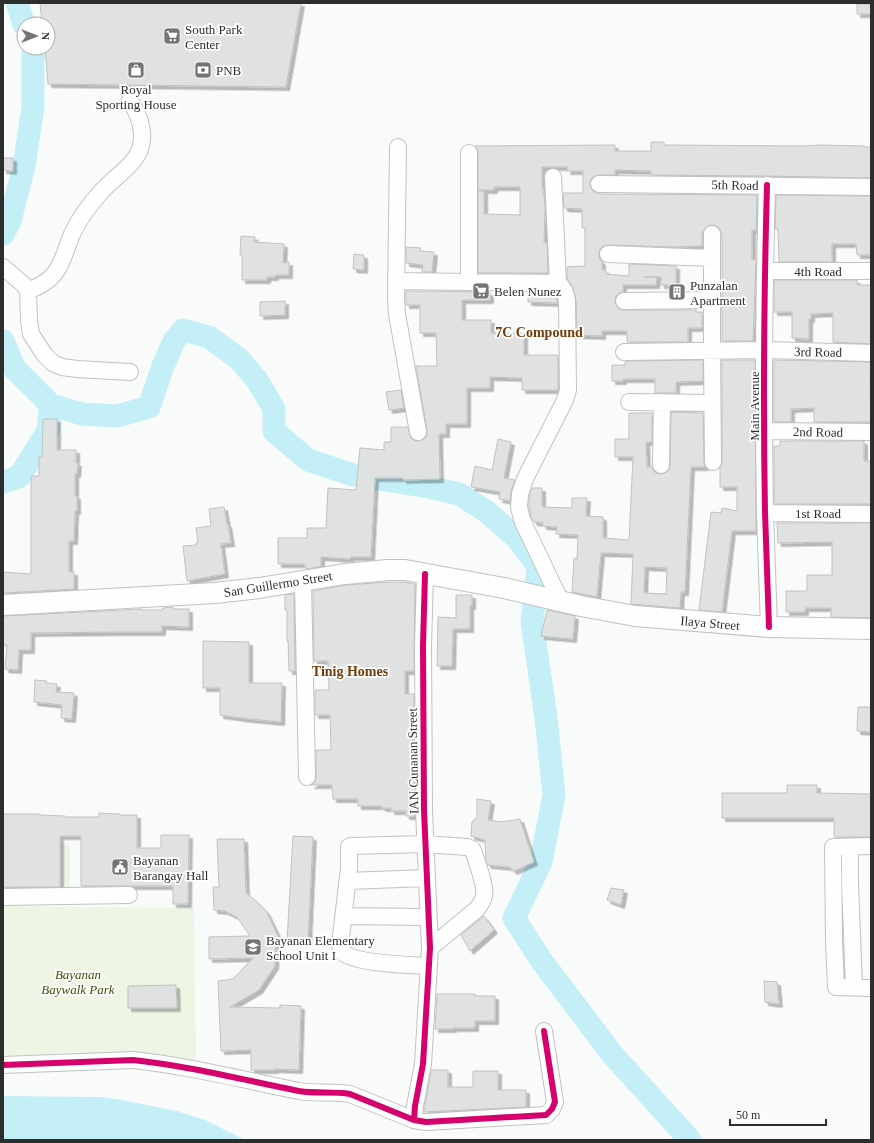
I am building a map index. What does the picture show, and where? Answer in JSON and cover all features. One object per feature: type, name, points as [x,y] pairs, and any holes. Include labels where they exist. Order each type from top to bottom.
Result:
[{"type":"main road","name":"San Guillermo Street","points":[[3,605],[215,593],[258,588],[345,574],[388,570],[405,570],[504,588],[555,601]]},
{"type":"main road","name":"Ilaya Street","points":[[555,601],[635,616],[769,627],[871,629]]},
{"type":"street","points":[[28,291],[46,282],[55,275],[80,219],[102,191],[136,158],[141,146],[142,133],[138,114],[130,100]]},
{"type":"street","points":[[398,147],[397,314],[418,432]]},
{"type":"street","points":[[468,282],[469,153]]},
{"type":"street","points":[[553,177],[558,283]]},
{"type":"street","name":"5th Road","points":[[600,184],[871,187]]},
{"type":"street","name":"Main Avenue","points":[[767,185],[764,431],[769,627]]},
{"type":"street","points":[[712,234],[713,462]]},
{"type":"street","points":[[608,254],[712,258]]},
{"type":"street","points":[[3,267],[24,285],[28,291],[31,334],[44,354],[53,363],[62,367],[77,369],[130,372]]},
{"type":"street","name":"4th Road","points":[[765,271],[871,271]]},
{"type":"street","points":[[396,281],[558,283],[562,286],[566,293],[568,301],[568,390],[565,400],[525,479],[520,494],[519,507],[522,520],[555,601]]},
{"type":"street","points":[[624,301],[712,300]]},
{"type":"street","name":"3rd Road","points":[[624,352],[712,352],[765,350],[871,353]]},
{"type":"street","points":[[628,402],[712,403]]},
{"type":"street","points":[[661,465],[662,402]]},
{"type":"street","name":"2nd Road","points":[[764,431],[871,432]]},
{"type":"street","name":"1st Road","points":[[765,513],[871,514]]},
{"type":"street","name":"IAN Cunanan Street","points":[[414,1120],[419,1079],[423,1064],[430,948],[426,844],[422,646],[425,574]]},
{"type":"street","points":[[303,581],[307,777]]},
{"type":"street","points":[[429,966],[384,963],[352,958],[340,951],[348,881],[348,848],[351,846],[426,844],[467,847],[472,850],[485,890],[482,902],[477,909],[430,948]]},
{"type":"street","points":[[871,846],[833,847],[836,987],[871,988]]},
{"type":"street","points":[[348,881],[427,878]]},
{"type":"street","points":[[3,897],[129,895]]},
{"type":"street","points":[[344,916],[428,917]]},
{"type":"street","points":[[3,1065],[133,1060],[150,1062],[210,1072],[301,1091],[323,1093],[340,1092],[350,1094],[414,1120],[426,1122],[546,1115],[552,1109],[555,1102],[544,1031]]},
{"type":"green space","points":[[70,845],[70,888],[3,889],[3,846]]},
{"type":"green space","name":"Bayanan Baywalk Park","points":[[3,906],[194,908],[196,1061],[165,1057],[3,1058]]},
{"type":"water","points":[[3,1096],[100,1097],[117,1099],[177,1111],[205,1120],[245,1140],[3,1140]]},
{"type":"building","name":"South Park Center","points":[[40,3],[301,3],[286,87],[48,84],[46,56],[56,56],[56,16],[41,16]]},
{"type":"building","points":[[857,4],[871,4],[871,14],[857,14]]},
{"type":"building","points":[[651,142],[664,142],[664,145],[821,145],[871,147],[871,178],[651,175],[651,171],[615,170],[615,175],[595,176],[591,179],[590,184],[594,192],[599,194],[757,195],[756,230],[752,230],[752,260],[756,260],[753,341],[722,341],[722,234],[720,229],[716,226],[708,226],[704,230],[702,234],[702,246],[676,247],[608,245],[603,246],[600,249],[599,258],[602,262],[602,270],[606,270],[606,274],[629,276],[629,264],[676,266],[676,285],[661,285],[661,277],[657,277],[656,285],[623,285],[623,292],[616,296],[616,305],[619,309],[624,310],[696,310],[696,312],[702,312],[702,328],[688,328],[688,342],[627,342],[627,331],[602,331],[602,336],[577,335],[576,300],[573,287],[567,279],[567,267],[585,266],[585,228],[582,228],[582,209],[564,208],[563,193],[583,193],[583,171],[567,171],[568,167],[542,167],[542,187],[545,208],[544,243],[547,243],[548,273],[478,273],[478,191],[484,191],[484,214],[520,215],[520,187],[494,187],[494,190],[478,190],[478,153],[475,146],[615,145],[615,151],[651,151]]},
{"type":"building","points":[[3,158],[13,158],[13,171],[3,170]]},
{"type":"building","points":[[776,195],[871,196],[871,255],[857,255],[856,244],[832,244],[832,262],[779,262],[778,229],[775,229]]},
{"type":"building","points":[[241,236],[255,237],[254,242],[284,244],[283,263],[289,262],[289,275],[275,275],[275,277],[267,277],[267,280],[242,280],[242,255],[240,255]]},
{"type":"building","points":[[406,247],[421,248],[420,251],[434,252],[432,272],[422,272],[423,265],[406,263]]},
{"type":"building","points":[[354,254],[364,255],[364,270],[353,269]]},
{"type":"building","points":[[774,280],[857,280],[857,285],[871,285],[871,344],[833,342],[833,313],[811,314],[811,319],[809,319],[809,339],[792,338],[792,312],[774,312]]},
{"type":"building","points":[[406,291],[490,292],[490,300],[462,300],[462,320],[491,320],[491,333],[524,333],[524,355],[558,355],[558,390],[522,390],[522,378],[490,377],[490,388],[467,388],[467,424],[446,424],[446,434],[439,434],[440,479],[403,480],[403,478],[375,478],[371,557],[351,557],[350,559],[321,557],[321,566],[307,569],[305,568],[305,564],[278,564],[278,538],[307,538],[307,528],[326,528],[328,488],[356,490],[360,448],[384,450],[384,442],[391,442],[391,427],[408,427],[411,438],[415,441],[424,439],[427,436],[416,366],[437,366],[436,333],[420,333],[420,305],[406,305]]},
{"type":"building","points":[[528,292],[554,292],[558,303],[528,302]]},
{"type":"building","points":[[285,301],[285,315],[260,316],[260,302]]},
{"type":"building","points":[[703,360],[703,381],[676,382],[676,393],[655,393],[655,379],[623,379],[623,381],[612,381],[612,365],[625,365],[625,362],[627,361]]},
{"type":"building","points":[[722,360],[755,360],[756,531],[732,531],[722,612],[699,610],[711,512],[721,513],[722,508],[737,511],[737,487],[720,487],[719,469],[722,462]]},
{"type":"building","points":[[774,360],[871,362],[871,422],[814,422],[814,408],[791,409],[791,422],[774,422]]},
{"type":"building","points":[[401,390],[404,408],[389,410],[386,392]]},
{"type":"building","points":[[671,412],[703,413],[705,467],[691,467],[685,592],[681,592],[680,608],[631,604],[633,554],[601,553],[597,597],[572,592],[574,558],[577,559],[578,535],[556,534],[557,527],[543,526],[543,523],[534,522],[531,517],[529,506],[529,496],[532,488],[542,488],[543,507],[572,508],[572,498],[587,498],[586,516],[603,517],[603,538],[629,540],[633,457],[615,457],[615,439],[629,439],[629,413],[652,413],[652,442],[646,442],[647,467],[652,467],[656,473],[660,474],[669,470]],"holes":[[[645,567],[667,568],[666,594],[644,593]]]},
{"type":"building","points":[[43,419],[57,419],[57,450],[76,450],[76,463],[78,463],[77,474],[75,474],[77,511],[75,511],[74,541],[69,541],[69,572],[74,572],[74,589],[3,593],[3,572],[31,574],[31,476],[39,476],[39,457],[42,457]]},
{"type":"building","points":[[498,439],[511,442],[504,478],[515,480],[511,491],[510,501],[499,499],[500,492],[471,487],[475,466],[492,470]]},
{"type":"building","points":[[780,441],[864,441],[864,461],[871,461],[871,504],[774,504],[774,446],[780,446]]},
{"type":"building","points":[[224,507],[231,543],[221,544],[225,574],[187,581],[183,546],[196,545],[196,543],[198,543],[196,528],[211,526],[209,509]]},
{"type":"building","points":[[777,523],[871,523],[871,618],[831,617],[831,608],[805,608],[805,612],[786,612],[786,591],[807,591],[807,575],[832,575],[832,542],[778,543]]},
{"type":"building","points":[[389,582],[415,584],[414,671],[405,671],[405,694],[414,694],[414,740],[412,740],[412,765],[414,765],[415,816],[406,816],[406,811],[391,811],[391,808],[382,808],[382,806],[358,806],[358,799],[333,799],[332,785],[311,785],[315,782],[316,777],[316,750],[331,750],[330,715],[315,715],[315,690],[329,690],[328,661],[314,661],[313,591],[346,585]]},
{"type":"building","points":[[294,594],[295,671],[289,671],[287,610],[285,610],[285,595]]},
{"type":"building","points":[[456,595],[472,595],[472,606],[470,606],[470,629],[453,629],[452,666],[437,666],[438,617],[456,618]]},
{"type":"building","points":[[173,607],[173,609],[189,609],[189,627],[162,626],[162,632],[31,633],[31,650],[19,650],[18,670],[5,669],[7,645],[3,645],[3,616],[142,609],[162,610],[162,608]]},
{"type":"building","points":[[547,610],[575,616],[573,639],[541,636]]},
{"type":"building","points":[[203,641],[249,642],[249,683],[282,683],[281,722],[220,715],[220,688],[203,688]]},
{"type":"building","points":[[35,680],[57,684],[56,692],[74,693],[72,719],[61,718],[62,705],[34,702]]},
{"type":"building","points":[[858,707],[871,707],[871,732],[857,731]]},
{"type":"building","points":[[787,785],[817,785],[817,793],[871,794],[871,837],[834,837],[834,818],[722,818],[722,793],[787,793]]},
{"type":"building","points":[[477,799],[491,801],[488,820],[501,822],[520,819],[534,862],[514,871],[509,867],[488,865],[486,861],[485,840],[471,836],[472,822],[477,817]]},
{"type":"building","points":[[99,813],[137,815],[137,848],[161,848],[161,835],[189,835],[188,904],[173,904],[173,886],[81,886],[81,836],[60,836],[60,887],[3,887],[3,814],[99,817]]},
{"type":"building","points":[[293,836],[313,837],[308,942],[287,941]]},
{"type":"building","points":[[217,839],[244,839],[246,893],[266,911],[280,940],[276,940],[275,966],[259,990],[230,1007],[280,1008],[280,1005],[301,1006],[299,1070],[251,1070],[251,1050],[221,1051],[218,981],[233,979],[253,958],[209,959],[209,937],[250,936],[237,917],[225,911],[214,910],[213,887],[219,887]]},
{"type":"building","points":[[611,888],[624,890],[621,905],[607,900]]},
{"type":"building","points":[[484,916],[494,930],[470,951],[461,935]]},
{"type":"building","points":[[764,981],[777,982],[779,1004],[765,1002]]},
{"type":"building","points":[[176,985],[177,1008],[128,1008],[128,986]]},
{"type":"building","points":[[437,994],[475,994],[475,996],[495,996],[495,1021],[475,1021],[475,1028],[435,1029]]},
{"type":"building","points":[[431,1070],[448,1070],[448,1087],[473,1087],[473,1071],[498,1071],[498,1090],[526,1090],[526,1107],[424,1112]]},
{"type":"waterway","points":[[17,3],[21,16]]},
{"type":"waterway","points":[[3,234],[10,221],[24,166],[33,107],[33,56]]},
{"type":"waterway","points":[[3,341],[15,369],[51,405],[82,414],[117,416],[149,407],[163,366],[174,341],[183,330],[209,337],[239,359],[257,380],[274,409],[274,431],[308,460],[353,475],[429,487],[459,494],[486,511],[517,538],[538,566],[532,622],[546,718],[554,795],[541,862],[514,918],[541,960],[612,1054],[690,1140]]},
{"type":"waterway","points":[[3,482],[19,477],[48,431],[50,410]]},
{"type":"cycle path","points":[[767,185],[764,430],[769,627]]},
{"type":"cycle path","points":[[425,574],[423,646],[424,810],[430,948],[423,1064],[415,1106],[414,1120],[426,1122],[546,1115],[552,1109],[555,1102],[544,1031]]},
{"type":"cycle path","points":[[3,1065],[133,1060],[196,1070],[299,1091],[350,1094],[414,1120]]},
{"type":"place","name":"South Park Center","points":[[172,36]]},
{"type":"place","name":"Royal Sporting House","points":[[136,70]]},
{"type":"place","name":"PNB","points":[[203,70]]},
{"type":"place","name":"Belen Nunez","points":[[481,291]]},
{"type":"place","name":"Punzalan Apartment","points":[[677,292]]},
{"type":"place","name":"Bayanan Barangay Hall","points":[[120,867]]},
{"type":"place","name":"Bayanan Elementary School Unit I","points":[[253,947]]},
{"type":"district","name":"7C Compound","points":[[539,332]]},
{"type":"district","name":"Tinig Homes","points":[[350,671]]}]
